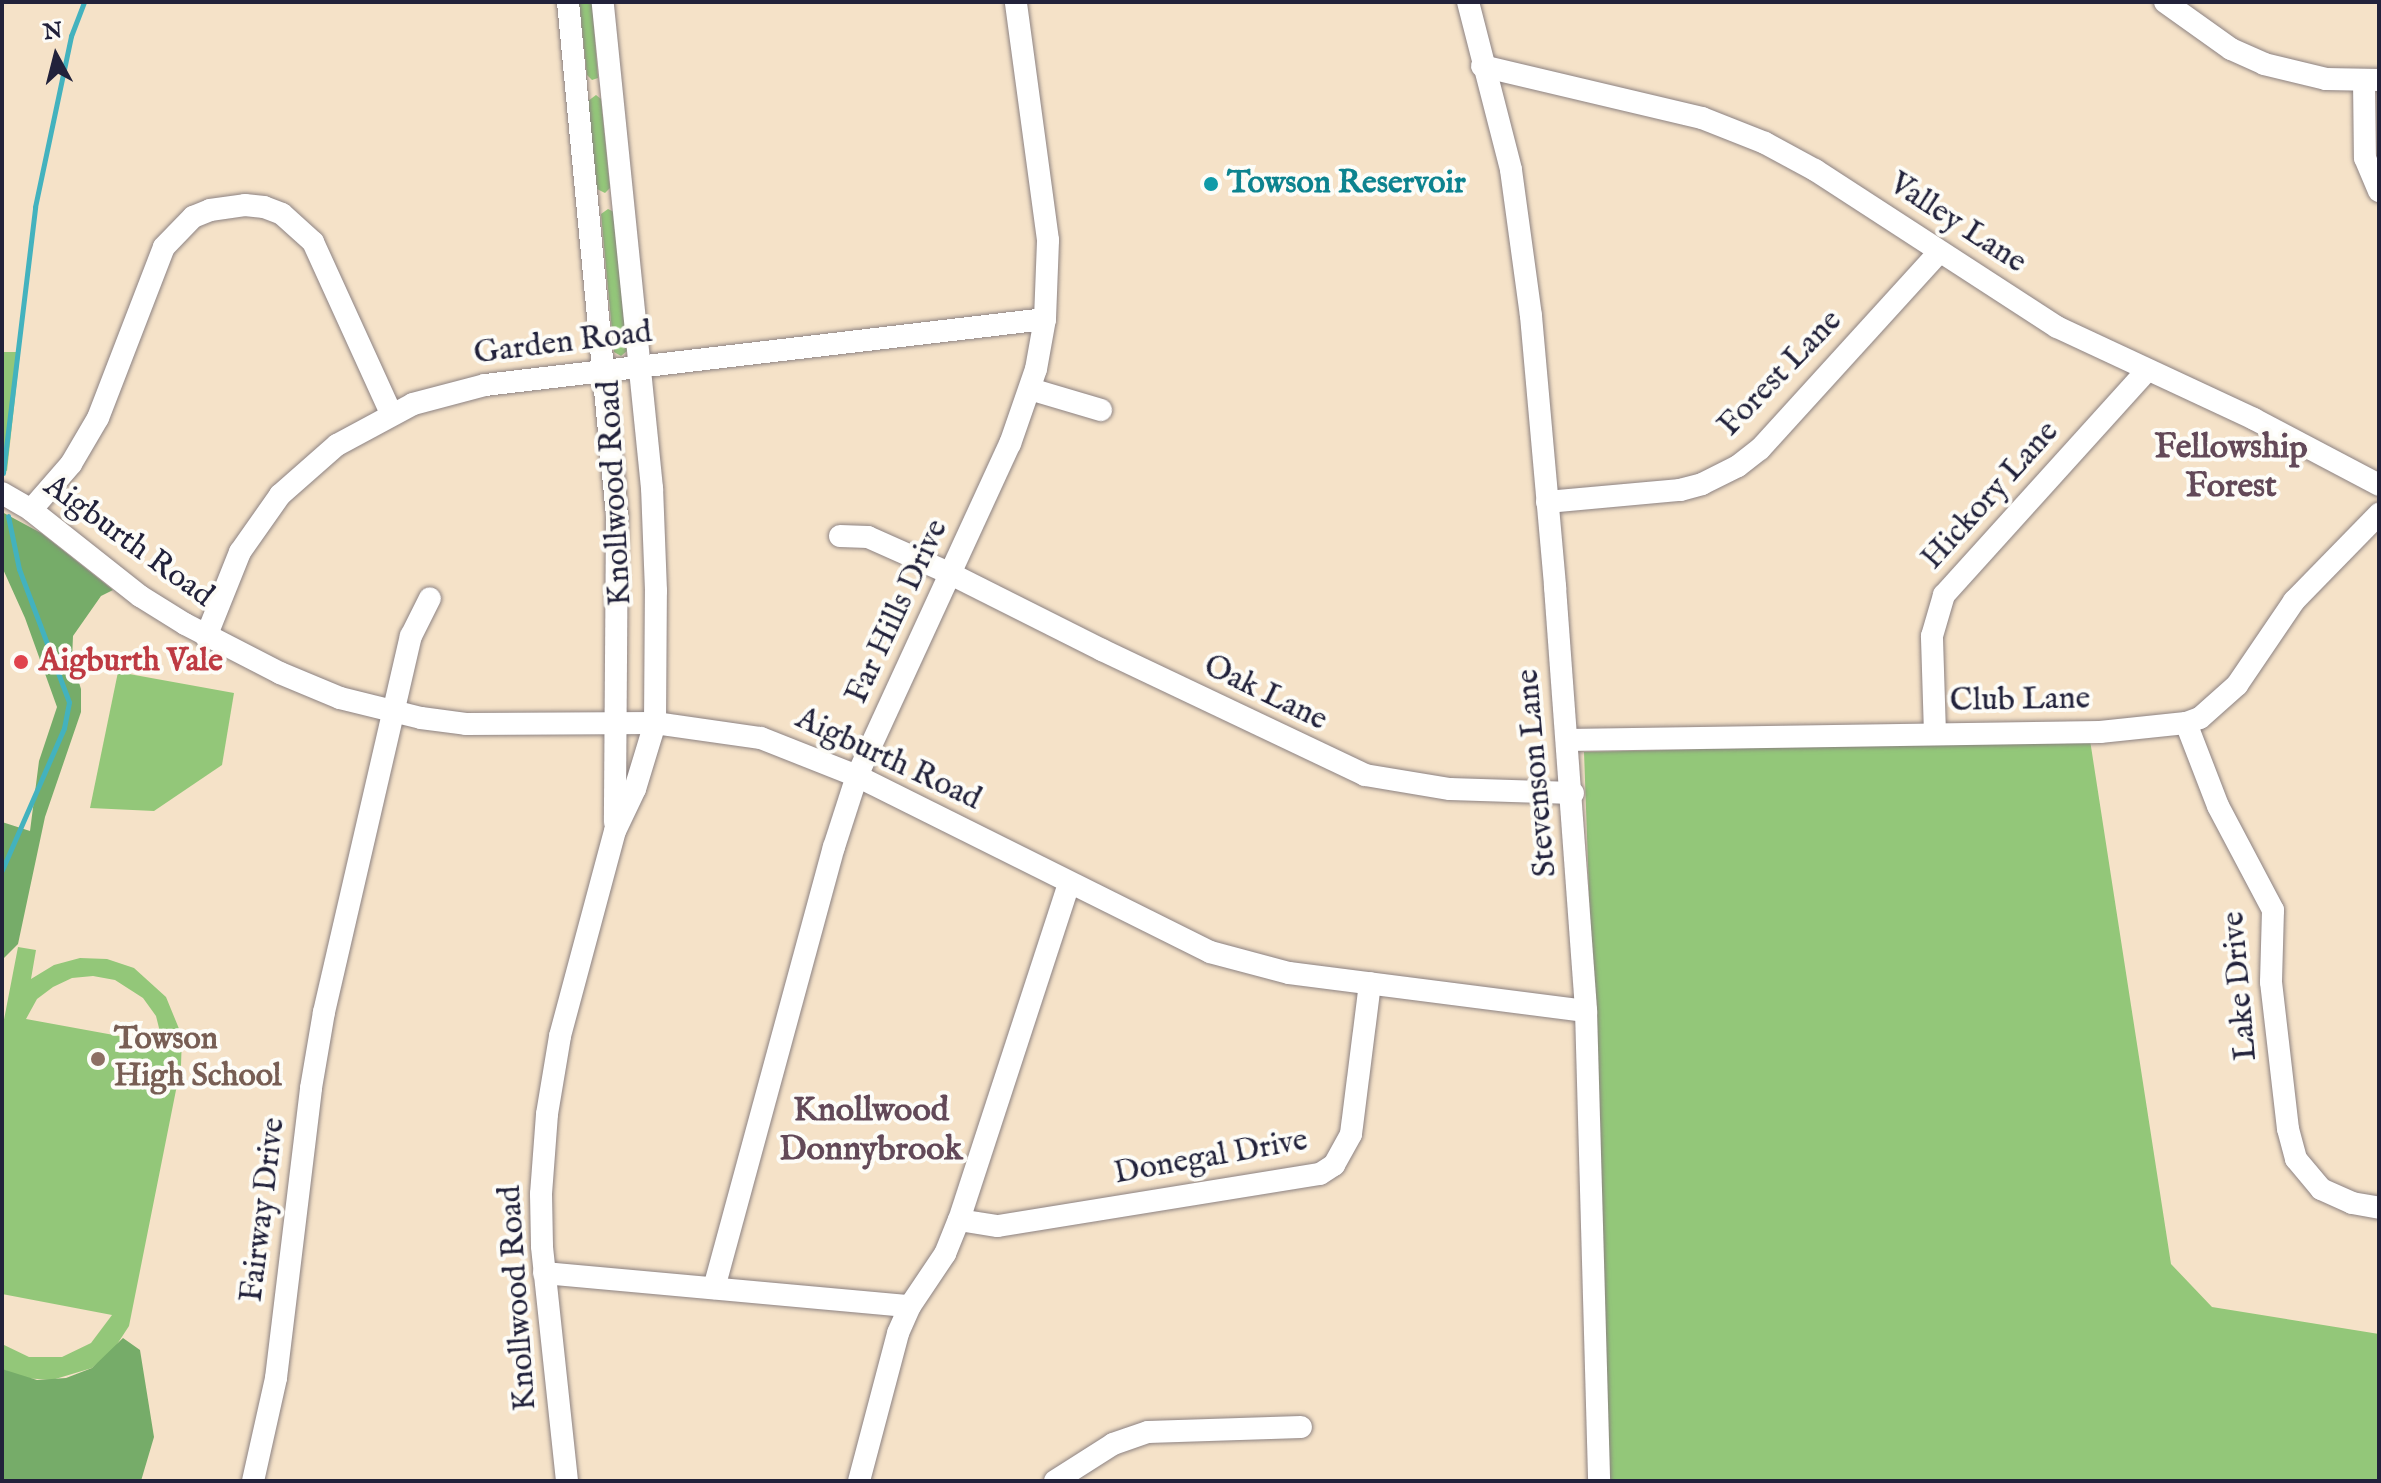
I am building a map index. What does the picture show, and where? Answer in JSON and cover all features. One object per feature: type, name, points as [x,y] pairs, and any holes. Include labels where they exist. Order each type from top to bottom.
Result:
[{"type":"street","name":"Knollwood Road","points":[[568,2],[617,516],[615,831]]},
{"type":"street","name":"Knollwood Road","points":[[567,1481],[544,1273],[541,1194],[553,1072],[615,831],[635,789],[655,723],[654,536],[641,367],[603,2]]},
{"type":"street","name":"Far Hills Drive","points":[[714,1288],[834,847],[857,776],[1010,444],[1030,389],[1045,319],[1047,218],[1016,2]]},
{"type":"street","points":[[2165,2],[2231,49],[2264,64],[2326,79],[2372,80],[2365,158],[2379,191]]},
{"type":"street","name":"Stevenson Lane","points":[[1469,4],[1482,66],[1511,170],[1531,316],[1573,793],[1586,1011],[1599,1481]]},
{"type":"street","name":"Valley Lane","points":[[1482,66],[1702,118],[1730,128],[1815,170],[2057,327],[2254,419],[2379,485]]},
{"type":"street","points":[[31,510],[71,464],[98,418],[164,247],[193,217],[210,210],[245,205],[264,207],[282,214],[313,242],[391,413]]},
{"type":"street","name":"Forest Lane","points":[[1547,502],[1680,490],[1711,480],[1738,466],[1760,449],[1939,252]]},
{"type":"street","name":"Garden Road","points":[[206,637],[234,562],[270,507],[322,456],[391,413],[460,390],[1045,319]]},
{"type":"street","name":"Hickory Lane","points":[[1935,734],[1932,636],[1944,595],[2147,370]]},
{"type":"street","points":[[1030,389],[1101,410]]},
{"type":"street","name":"Aigburth Road","points":[[2,493],[31,510],[140,596],[206,637],[310,687],[393,712],[481,725],[655,723],[761,738],[857,776],[1210,952],[1289,973],[1586,1011]]},
{"type":"street","name":"Club Lane","points":[[1567,740],[2100,732],[2186,723],[2200,718],[2237,685],[2294,601],[2379,514]]},
{"type":"street","name":"Oak Lane","points":[[840,536],[868,537],[951,574],[1102,650],[1365,775],[1450,789],[1573,793]]},
{"type":"street","name":"Fairway Drive","points":[[253,1481],[276,1378],[298,1181],[321,1027],[411,636],[430,598]]},
{"type":"street","name":"Lake Drive","points":[[2186,723],[2218,806],[2273,910],[2271,982],[2288,1129],[2296,1159],[2321,1189],[2352,1203],[2379,1208]]},
{"type":"street","points":[[859,1481],[898,1333],[910,1306],[945,1254],[959,1220],[1069,884]]},
{"type":"street","name":"Donegal Drive","points":[[959,1220],[998,1226],[1320,1174],[1334,1165],[1351,1134],[1370,983]]},
{"type":"street","points":[[544,1273],[910,1306]]},
{"type":"street","points":[[1055,1481],[1113,1444],[1148,1432],[1301,1427]]},
{"type":"green space","points":[[579,2],[592,2],[598,78],[592,80],[587,75]]},
{"type":"green space","points":[[596,95],[601,99],[610,188],[605,193],[597,189],[588,101]]},
{"type":"green space","points":[[608,209],[614,212],[627,351],[621,356],[614,352],[601,214]]},
{"type":"green space","points":[[2,352],[20,352],[7,471],[2,469]]},
{"type":"green space","points":[[2,512],[41,533],[113,590],[101,596],[73,636],[72,660],[81,689],[81,712],[45,817],[18,944],[2,960],[2,822],[30,831],[39,761],[57,707],[25,618],[2,567]]},
{"type":"green space","points":[[118,672],[234,693],[222,765],[154,811],[90,808]]},
{"type":"green space","points":[[2090,740],[2171,1264],[2212,1307],[2379,1334],[2379,1481],[1610,1481],[1584,752]]},
{"type":"green space","points":[[18,947],[36,950],[31,979],[54,965],[80,958],[107,959],[134,968],[166,997],[182,1036],[181,1065],[129,1326],[114,1349],[92,1368],[52,1380],[23,1378],[2,1369],[2,1344],[29,1357],[62,1357],[91,1343],[112,1315],[2,1294],[2,1030]],"holes":[[[93,976],[115,980],[143,998],[156,1016],[163,1044],[26,1019],[37,999],[72,978]]]},
{"type":"green space","points":[[123,1338],[140,1350],[154,1437],[141,1481],[2,1481],[2,1369],[37,1380],[66,1378],[92,1368]]},
{"type":"waterway","points":[[3,473],[35,207],[71,36],[84,2]]},
{"type":"waterway","points":[[2,870],[64,728],[69,702],[19,569],[8,516]]},
{"type":"place","name":"Towson Reservoir","points":[[1211,184]]},
{"type":"place","name":"Aigburth Vale","points":[[21,662]]},
{"type":"place","name":"Towson High School","points":[[98,1059]]},
{"type":"district","name":"Fellowship Forest","points":[[2231,466]]},
{"type":"district","name":"Knollwood Donnybrook","points":[[871,1130]]}]
